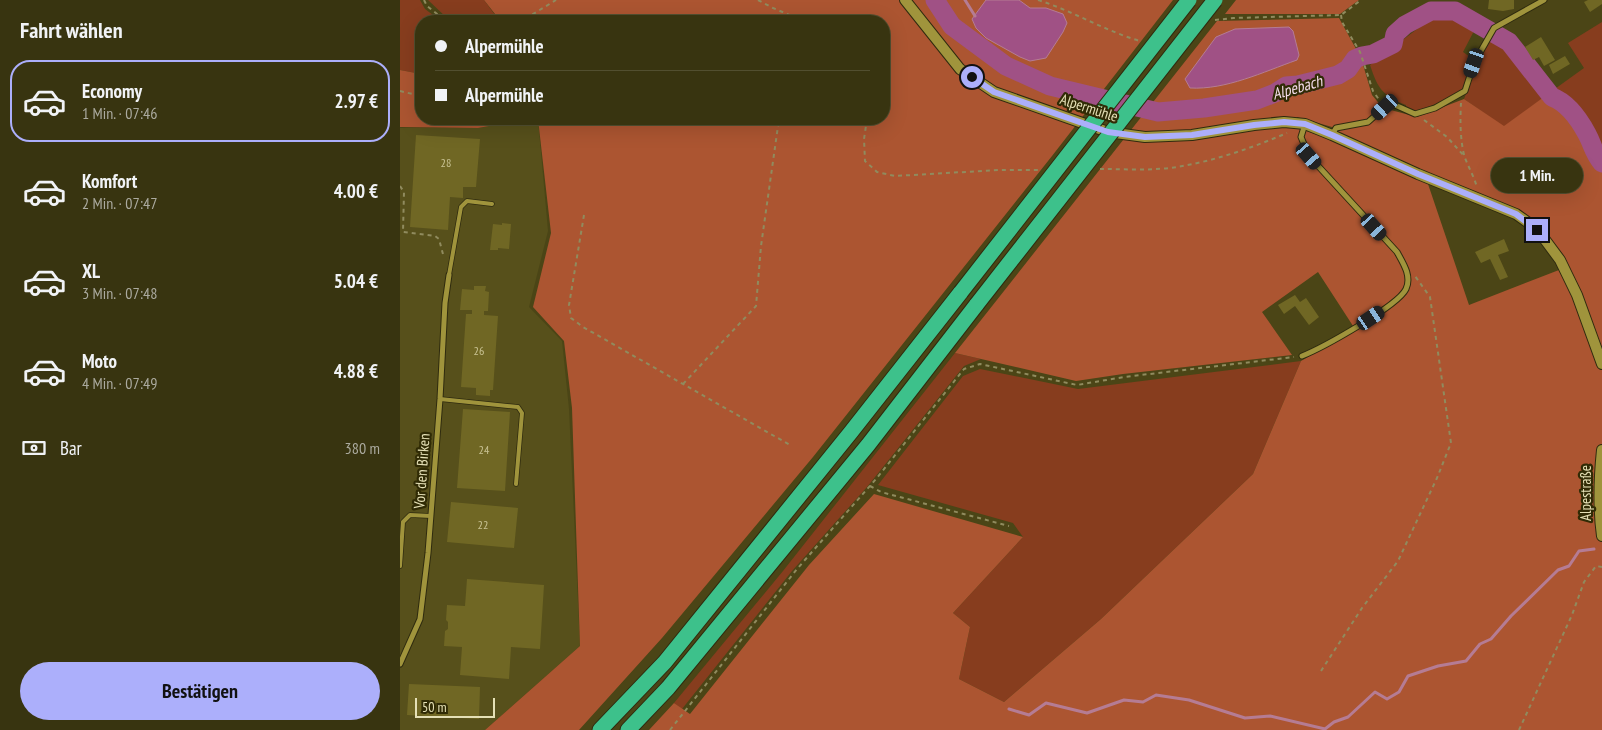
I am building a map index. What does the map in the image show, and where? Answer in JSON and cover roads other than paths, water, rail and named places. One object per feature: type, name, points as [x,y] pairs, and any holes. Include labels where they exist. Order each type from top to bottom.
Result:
[{"type":"highway","points":[[600,730],[665,662],[851,432],[1189,0]]},
{"type":"highway","points":[[628,730],[668,688],[856,460],[1215,0]]},
{"type":"main road","name":"Alpermühle","points":[[905,0],[960,70],[994,92],[1108,132],[1145,137],[1192,135],[1284,122],[1305,124],[1418,174],[1516,214],[1537,230],[1560,260],[1577,295],[1602,363]]},
{"type":"main road","name":"Alpestraße","points":[[1602,450],[1599,475],[1599,508],[1602,536]]},
{"type":"street","points":[[1332,135],[1336,128],[1368,122],[1385,107],[1395,105],[1415,114],[1435,108],[1465,91],[1474,63],[1494,28],[1544,0]]},
{"type":"street","points":[[1302,356],[1318,350],[1399,298],[1406,288],[1407,271],[1397,252],[1309,156],[1300,137],[1305,124]]},
{"type":"street","name":"Vor den Birken","points":[[400,664],[420,619],[428,553],[449,274]]},
{"type":"lane","points":[[449,274],[461,207],[467,201],[492,204]]},
{"type":"lane","points":[[440,399],[518,407],[522,413],[516,484]]},
{"type":"lane","points":[[403,522],[410,515],[431,516]]},
{"type":"lane","points":[[400,517],[403,522],[400,566]]},
{"type":"waterway","name":"Alpebach","points":[[935,0],[952,26],[1006,66],[1050,86],[1158,112],[1204,108],[1257,100],[1275,93],[1286,86],[1298,85],[1338,75],[1348,69],[1355,59],[1373,54],[1393,44],[1395,34],[1405,25],[1431,11],[1455,11],[1509,42],[1552,97],[1563,103],[1577,117],[1602,163]]},
{"type":"waterway","points":[[965,0],[975,16]]},
{"type":"waterway","points":[[1009,709],[1029,715],[1046,703],[1087,713],[1124,700],[1143,702],[1156,695],[1189,700],[1245,718],[1270,716],[1325,729],[1334,722],[1348,717],[1375,692],[1387,699],[1399,692],[1408,676],[1438,666],[1466,661],[1480,644],[1491,639],[1511,616],[1558,570],[1569,566],[1579,551],[1594,549]]}]
